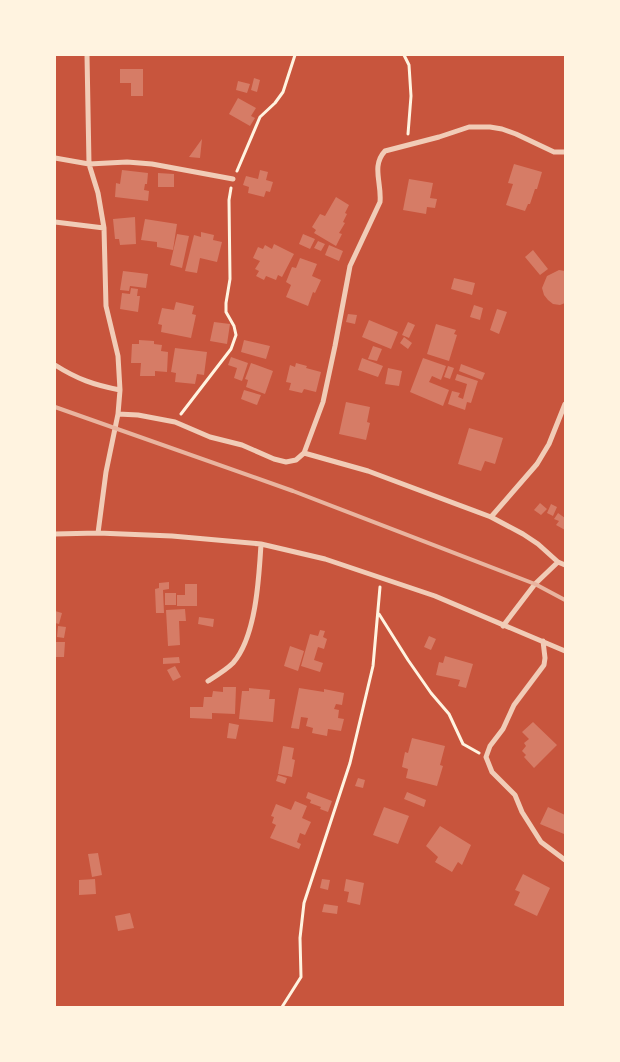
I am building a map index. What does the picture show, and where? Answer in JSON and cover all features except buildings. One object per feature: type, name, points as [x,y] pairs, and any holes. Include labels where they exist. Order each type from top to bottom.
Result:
[{"type":"street","points":[[88,55],[89,164],[98,193],[104,228],[106,306],[118,356],[120,390],[118,414],[106,472],[98,533]]},
{"type":"street","points":[[118,414],[175,422],[210,437],[242,445],[274,459],[286,462],[296,460],[304,453],[323,402],[350,266],[380,202],[379,158],[385,151],[469,127],[490,127],[516,134],[554,152],[565,152]]},
{"type":"street","points":[[55,158],[89,164],[128,162],[152,164],[233,179]]},
{"type":"street","points":[[55,222],[104,228]]},
{"type":"street","points":[[55,365],[74,377],[98,386],[120,390]]},
{"type":"street","points":[[491,517],[537,464],[549,444],[565,404]]},
{"type":"street","points":[[304,453],[368,471],[491,517],[538,544],[558,562],[565,565]]},
{"type":"street","points":[[55,534],[98,533],[172,536],[261,544],[325,559],[435,596],[565,652]]},
{"type":"street","points":[[208,681],[232,664],[242,650],[256,600],[261,544]]},
{"type":"street","points":[[503,626],[535,584],[558,562]]},
{"type":"street","points":[[543,641],[544,665],[514,705],[503,729],[490,746],[486,757],[492,772],[515,794],[522,812],[541,842],[565,860]]},
{"type":"path","points":[[175,422],[230,349],[236,335],[234,326],[226,312],[230,279],[229,200],[233,179],[260,117],[275,103],[283,92],[295,55]]},
{"type":"path","points":[[404,55],[409,66],[411,96],[410,129],[405,145]]},
{"type":"path","points":[[282,1007],[301,977],[300,938],[304,903],[350,763],[373,666],[380,578]]},
{"type":"path","points":[[378,613],[408,660],[449,714],[463,744],[486,757]]},
{"type":"railway","points":[[55,407],[293,491],[535,584],[565,600]]}]
